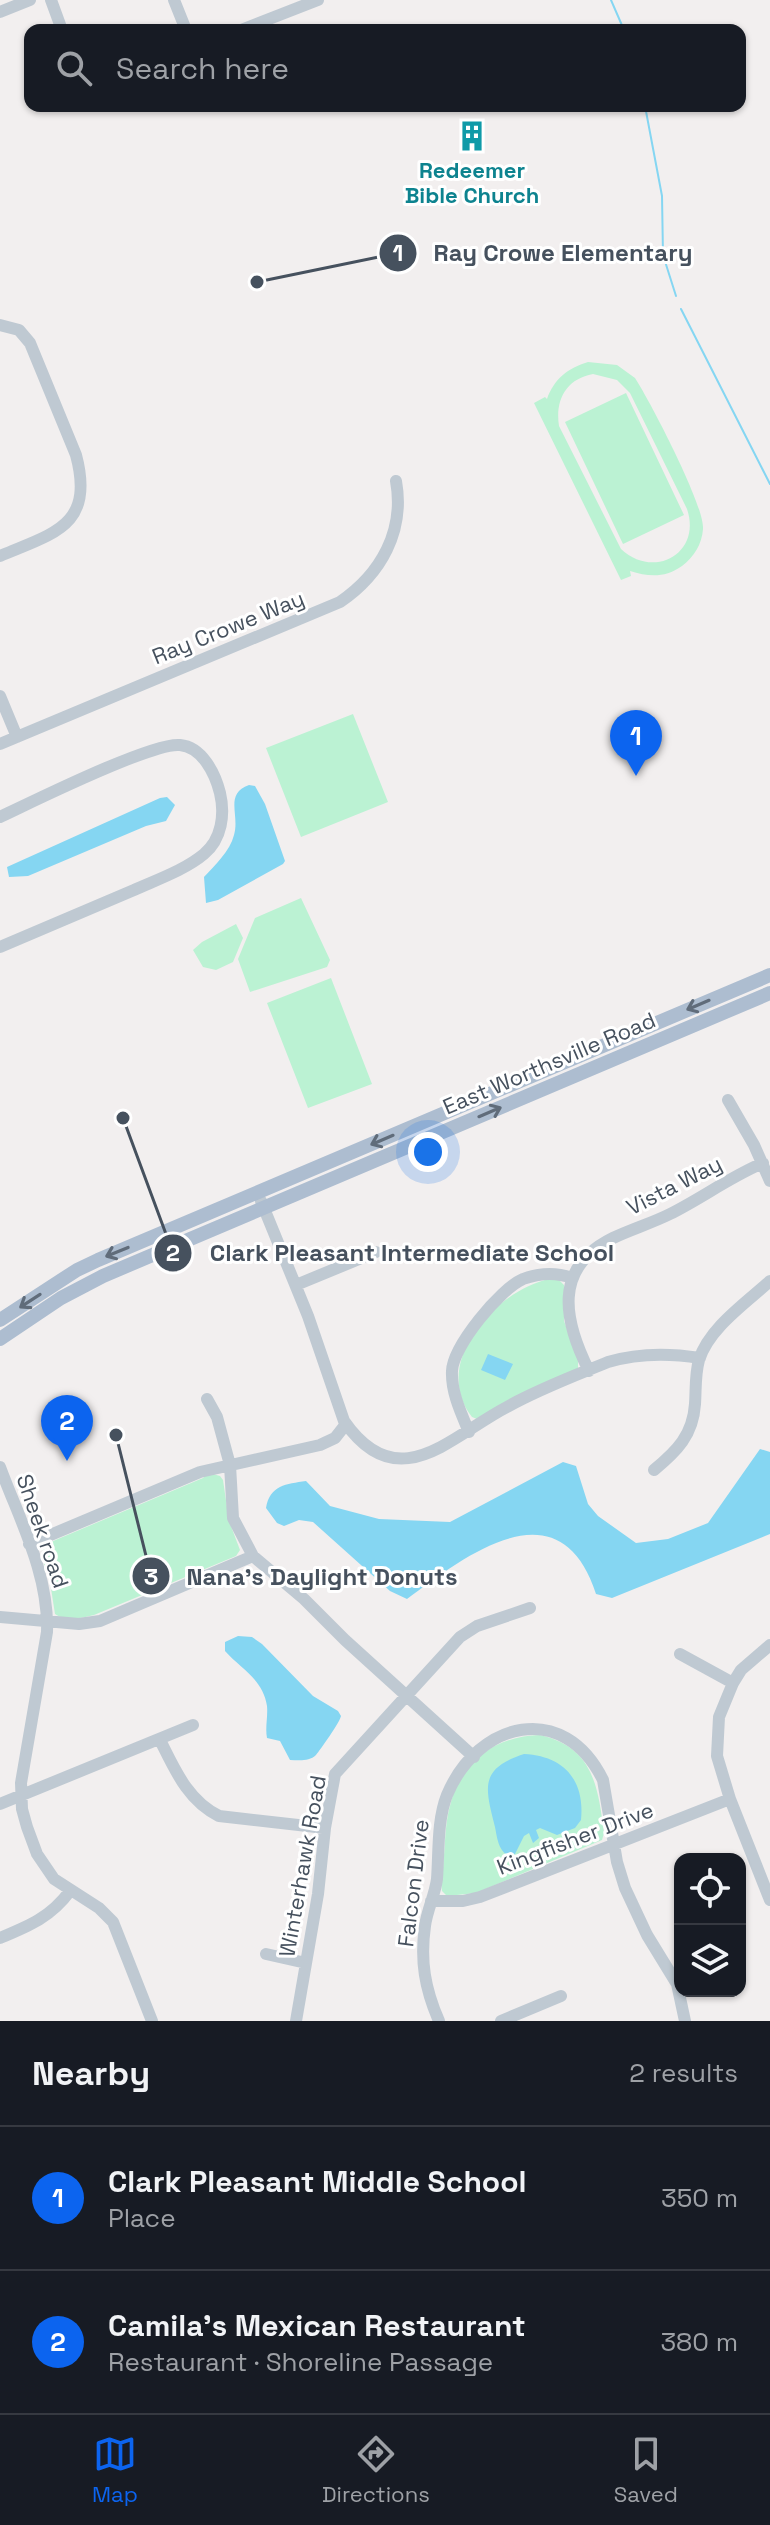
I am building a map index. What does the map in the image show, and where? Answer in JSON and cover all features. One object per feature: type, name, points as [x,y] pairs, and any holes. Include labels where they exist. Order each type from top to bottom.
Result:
[{"type":"main road","name":"East Worthsville Road","points":[[0,1320],[77,1270],[770,975]]},
{"type":"main road","name":"East Worthsville Road","points":[[0,1339],[80,1286],[770,993]]},
{"type":"street","points":[[0,12],[30,0]]},
{"type":"street","points":[[51,0],[60,24]]},
{"type":"street","points":[[174,0],[184,24]]},
{"type":"street","points":[[256,24],[318,0]]},
{"type":"street","points":[[0,556],[52,534],[69,522],[78,507],[81,491],[81,473],[76,455],[30,343],[19,330],[2,324]]},
{"type":"street","name":"Ray Crowe Way","points":[[0,744],[340,602],[372,574],[386,555],[398,514],[396,481]]},
{"type":"street","points":[[0,696],[17,737]]},
{"type":"street","points":[[0,817],[136,756],[162,747],[180,745],[197,751],[209,766],[219,787],[223,807],[214,843],[203,855],[152,882],[0,947]]},
{"type":"street","points":[[728,1100],[770,1181]]},
{"type":"street","name":"Vista Way","points":[[572,1278],[604,1243],[672,1213],[763,1163]]},
{"type":"street","points":[[257,1193],[296,1285],[346,1424],[370,1447],[386,1456],[405,1458],[436,1451],[505,1408],[625,1357],[658,1354],[700,1358]]},
{"type":"street","points":[[296,1285],[376,1252]]},
{"type":"street","points":[[469,1432],[452,1386],[457,1350],[509,1288],[520,1280],[549,1273],[572,1278],[568,1297],[570,1329],[589,1371]]},
{"type":"street","points":[[654,1470],[676,1452],[691,1428],[700,1358],[722,1325],[770,1281]]},
{"type":"street","points":[[207,1399],[217,1417],[230,1465],[233,1518],[253,1556],[304,1599],[474,1757]]},
{"type":"street","points":[[29,1544],[200,1472],[320,1445],[335,1438],[346,1424]]},
{"type":"street","name":"Sheek road","points":[[0,1467],[42,1578],[48,1622],[23,1769],[21,1798],[27,1827],[37,1854],[54,1879],[99,1908],[113,1922],[152,2021]]},
{"type":"street","points":[[0,1617],[79,1624],[100,1621],[253,1556]]},
{"type":"street","name":"Winterhawk Road","points":[[296,2021],[335,1774],[460,1637],[477,1626],[530,1608]]},
{"type":"street","points":[[770,1645],[741,1670],[733,1683],[719,1717],[717,1736],[717,1756],[730,1799],[770,1900]]},
{"type":"street","points":[[680,1654],[733,1683]]},
{"type":"street","points":[[0,1804],[21,1798],[193,1725]]},
{"type":"street","name":"Falcon Drive","points":[[439,2021],[423,1974],[425,1925],[436,1885],[446,1797],[455,1780],[485,1744],[522,1729],[550,1730],[572,1741],[592,1761],[603,1780],[617,1862],[625,1888],[647,1935],[677,1984],[685,2021]]},
{"type":"street","points":[[160,1740],[183,1785],[206,1810],[219,1816],[325,1828]]},
{"type":"street","name":"Kingfisher Drive","points":[[431,1901],[463,1901],[480,1897],[730,1799]]},
{"type":"street","points":[[0,1938],[44,1919],[70,1891]]},
{"type":"street","points":[[266,1954],[306,1963]]},
{"type":"street","points":[[501,2021],[561,1996]]},
{"type":"green space","points":[[581,364],[617,365],[635,378],[686,477],[703,529],[694,554],[676,570],[657,575],[630,571],[631,576],[621,580],[534,403],[545,397],[547,399],[558,380]],"holes":[[[593,374],[617,380],[630,393],[687,509],[690,525],[688,538],[672,557],[660,562],[634,558],[621,549],[559,426],[561,399],[569,386]]]},
{"type":"green space","points":[[626,393],[684,515],[623,544],[565,422]]},
{"type":"green space","points":[[353,714],[388,802],[301,837],[266,748]]},
{"type":"green space","points":[[301,898],[330,960],[327,967],[250,992],[238,959],[255,918]]},
{"type":"green space","points":[[236,924],[243,938],[233,962],[216,970],[203,967],[193,950]]},
{"type":"green space","points":[[331,978],[372,1084],[308,1108],[267,1003]]},
{"type":"green space","points":[[549,1279],[559,1280],[564,1285],[564,1321],[578,1359],[578,1369],[477,1419],[472,1417],[461,1396],[459,1374],[474,1332],[508,1298],[528,1286]]},
{"type":"green space","points":[[209,1473],[223,1480],[229,1521],[240,1550],[236,1556],[94,1615],[69,1619],[55,1614],[50,1582],[41,1555],[46,1544]]},
{"type":"green space","points":[[540,1735],[572,1749],[590,1771],[599,1800],[604,1833],[602,1840],[476,1893],[447,1896],[442,1891],[441,1883],[447,1822],[456,1787],[473,1762],[496,1745]]},
{"type":"water","points":[[255,786],[265,804],[285,861],[218,900],[206,903],[204,877],[222,858],[232,841],[235,800],[241,789]]},
{"type":"water","points":[[167,797],[175,805],[166,821],[146,826],[28,876],[9,877],[7,867]]},
{"type":"water","points":[[488,1354],[513,1364],[505,1380],[481,1370]]},
{"type":"water","points":[[760,1449],[770,1452],[770,1534],[612,1598],[596,1594],[580,1560],[560,1542],[536,1535],[510,1538],[484,1548],[407,1599],[390,1591],[313,1522],[299,1520],[284,1526],[277,1523],[266,1508],[275,1490],[306,1481],[330,1506],[379,1519],[450,1522],[563,1462],[576,1466],[588,1504],[598,1516],[636,1543],[668,1539],[708,1523]]},
{"type":"water","points":[[238,1636],[252,1637],[262,1644],[313,1696],[338,1711],[340,1719],[313,1757],[290,1760],[280,1741],[267,1738],[265,1697],[250,1675],[225,1651],[225,1642]]},
{"type":"water","points":[[524,1754],[550,1760],[569,1773],[579,1793],[581,1820],[575,1828],[557,1835],[540,1828],[536,1830],[539,1838],[533,1843],[529,1833],[524,1836],[515,1854],[507,1855],[497,1839],[489,1801],[489,1781],[499,1766]]},
{"type":"waterway","points":[[611,0],[621,24]]},
{"type":"waterway","points":[[646,112],[662,196],[663,255],[676,296]]},
{"type":"waterway","points":[[681,309],[770,484]]},
{"type":"place","name":"Redeemer Bible Church","points":[[472,136]]},
{"type":"place","name":"Ray Crowe Elementary","points":[[257,282]]},
{"type":"place","name":"Clark Pleasant Middle School","points":[[636,776]]},
{"type":"place","name":"Clark Pleasant Intermediate School","points":[[123,1118]]},
{"type":"place","name":"Nana's Daylight Donuts","points":[[116,1435]]},
{"type":"place","name":"Camila's Mexican Restaurant","points":[[67,1461]]}]
